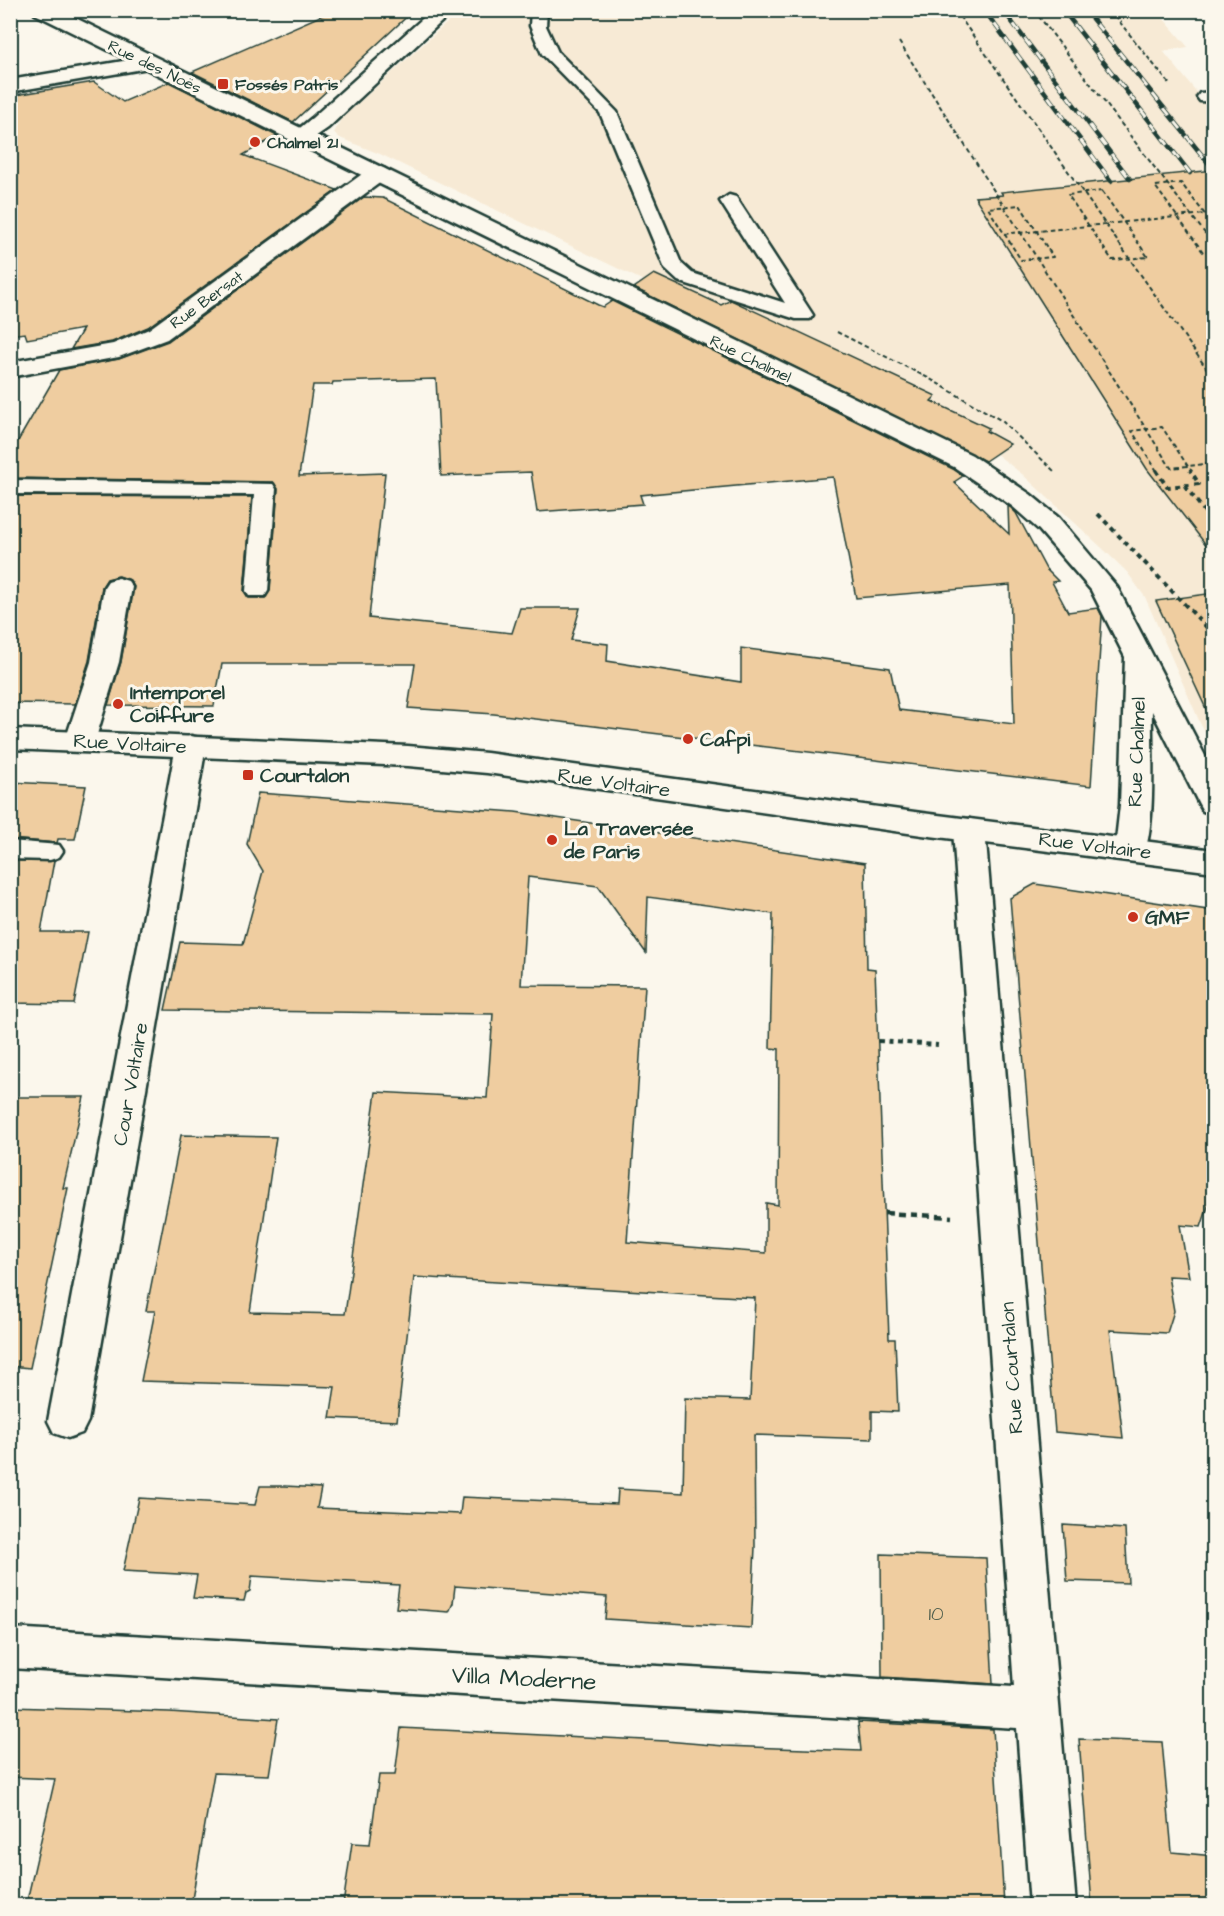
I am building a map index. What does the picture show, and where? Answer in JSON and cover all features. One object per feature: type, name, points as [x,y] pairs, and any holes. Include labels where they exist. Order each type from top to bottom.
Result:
[{"type":"street","name":"Rue des Noës","points":[[42,10],[301,136]]},
{"type":"street","points":[[301,136],[320,123],[444,10]]},
{"type":"street","points":[[10,86],[147,63]]},
{"type":"street","name":"Rue Chalmel","points":[[301,136],[963,461],[1021,500],[1075,551],[1103,587],[1214,804]]},
{"type":"street","name":"Rue Bersat","points":[[10,370],[119,350],[158,334],[377,174]]},
{"type":"street","points":[[80,741],[105,662],[118,587]]},
{"type":"street","name":"Rue Chalmel","points":[[1131,849],[1135,805],[1138,654]]},
{"type":"street","name":"Rue Voltaire","points":[[10,739],[408,756],[487,763],[969,830],[1214,861]]},
{"type":"street","name":"Cour Voltaire","points":[[68,1421],[190,746]]},
{"type":"street","name":"Rue Courtalon","points":[[969,830],[1053,1905]]},
{"type":"street","name":"Villa Moderne","points":[[10,1648],[1038,1708]]},
{"type":"lane","points":[[539,10],[537,20],[543,42],[562,68],[598,98],[609,112],[672,265],[685,277],[802,315],[729,201]]},
{"type":"lane","points":[[10,488],[265,489],[257,591]]},
{"type":"lane","points":[[10,850],[50,850]]},
{"type":"path","points":[[956,10],[1214,379]]},
{"type":"path","points":[[1034,10],[1214,245]]},
{"type":"path","points":[[1110,10],[1176,92]]},
{"type":"path","points":[[899,42],[1171,468],[1214,463]]},
{"type":"path","points":[[1214,226],[1181,183],[1155,186],[1203,252],[1214,251]]},
{"type":"path","points":[[1102,191],[1123,221],[1148,257],[1112,260],[1068,195],[1102,191]]},
{"type":"path","points":[[1020,205],[1053,257],[1021,260],[988,208],[1003,207],[1020,205]]},
{"type":"path","points":[[1176,215],[1203,212]]},
{"type":"path","points":[[1019,233],[1214,213]]},
{"type":"path","points":[[1089,225],[1123,221]]},
{"type":"path","points":[[1004,234],[1035,230]]},
{"type":"path","points":[[1162,427],[1198,484],[1167,487],[1132,431],[1146,429],[1162,427]]},
{"type":"path","points":[[1184,485],[1214,525]]},
{"type":"path","points":[[878,1041],[910,1044]]},
{"type":"path","points":[[884,1213],[956,1218]]},
{"type":"shaded area","points":[[460,11],[1157,11],[1188,47],[1163,51],[1213,112],[1213,745],[1201,725],[1145,597],[1127,572],[1101,547],[1022,474],[995,453],[1010,443],[986,431],[989,428],[931,401],[936,396],[655,275],[644,281],[380,154],[340,138],[334,133],[341,119]]},
{"type":"building","points":[[334,10],[414,10],[293,122],[192,72]]},
{"type":"building","points":[[94,82],[123,102],[169,82],[277,136],[243,155],[337,190],[148,327],[112,342],[71,349],[83,329],[27,339],[25,333],[10,335],[10,96]]},
{"type":"building","points":[[1214,170],[1214,555],[1147,469],[975,197],[1003,195],[1001,192]]},
{"type":"building","points":[[364,197],[383,198],[598,305],[603,307],[612,301],[953,469],[963,476],[954,482],[1009,534],[1008,506],[1016,513],[1046,569],[1058,581],[1052,582],[1068,612],[1098,608],[1102,616],[1091,786],[494,714],[408,708],[415,664],[222,664],[214,706],[108,705],[121,662],[134,587],[130,580],[119,576],[107,579],[102,587],[89,661],[75,704],[10,703],[10,496],[252,497],[244,591],[249,598],[265,598],[270,591],[278,489],[273,482],[10,478],[10,443],[18,441],[59,370],[119,359],[168,341]],"holes":[[[436,379],[441,476],[531,472],[537,512],[643,504],[640,495],[833,477],[856,598],[1010,585],[1014,724],[899,710],[890,668],[741,648],[741,682],[607,661],[608,644],[571,640],[580,608],[520,608],[512,633],[369,618],[385,473],[299,476],[313,385],[332,385],[333,382]]]},
{"type":"building","points":[[654,274],[721,305],[731,300],[936,396],[931,401],[989,428],[986,431],[1010,444],[985,461],[634,288]]},
{"type":"building","points":[[1214,593],[1214,726],[1156,601]]},
{"type":"building","points":[[10,782],[86,786],[75,839],[58,839],[57,843],[10,839]]},
{"type":"building","points":[[258,793],[515,812],[865,863],[867,968],[875,969],[889,1339],[895,1339],[898,1412],[872,1411],[872,1439],[754,1435],[755,1547],[751,1628],[605,1619],[607,1597],[455,1586],[453,1603],[449,1612],[396,1608],[399,1585],[252,1576],[250,1591],[246,1593],[244,1601],[193,1598],[197,1575],[123,1571],[139,1498],[255,1505],[260,1486],[285,1486],[321,1488],[317,1508],[460,1514],[462,1497],[617,1504],[618,1489],[683,1493],[685,1398],[750,1400],[755,1298],[414,1277],[397,1421],[330,1418],[335,1387],[141,1381],[155,1311],[146,1311],[181,1135],[276,1137],[250,1312],[345,1314],[376,1092],[487,1098],[493,1014],[165,1010],[180,942],[243,944],[263,871],[247,844]],"holes":[[[528,877],[598,886],[646,953],[648,897],[773,914],[770,1048],[779,1049],[778,1205],[766,1203],[766,1253],[627,1242],[645,986],[521,985]]]},
{"type":"building","points":[[10,861],[54,861],[41,932],[88,932],[74,1004],[10,1003]]},
{"type":"building","points":[[1035,884],[1214,911],[1214,1189],[1201,1227],[1180,1225],[1189,1277],[1168,1276],[1174,1311],[1167,1333],[1110,1330],[1123,1438],[1055,1432],[1010,898]]},
{"type":"building","points":[[10,1097],[84,1097],[63,1188],[68,1188],[30,1368],[10,1366]]},
{"type":"building","points":[[1063,1525],[1125,1529],[1128,1583],[1067,1581]]},
{"type":"building","points":[[881,1554],[986,1558],[993,1684],[882,1677]]},
{"type":"building","points":[[10,1707],[169,1712],[278,1719],[269,1775],[214,1773],[191,1905],[26,1905],[55,1779],[10,1777]]},
{"type":"building","points":[[858,1722],[993,1729],[1004,1905],[833,1905],[833,1903],[722,1896],[722,1905],[343,1905],[352,1843],[370,1844],[379,1775],[395,1775],[401,1728],[724,1746],[861,1751]]},
{"type":"building","points":[[1079,1739],[1162,1742],[1172,1852],[1214,1856],[1214,1905],[1092,1905]]},
{"type":"railway","points":[[984,10],[1111,181]]},
{"type":"railway","points":[[1003,10],[1130,179]]},
{"type":"railway","points":[[1063,10],[1190,173]]},
{"type":"railway","points":[[1085,10],[1214,170]]},
{"type":"place","name":"Fossés Patris","points":[[223,84]]},
{"type":"place","name":"Chalmel 21","points":[[255,142]]},
{"type":"place","name":"Intemporel Coiffure","points":[[118,704]]},
{"type":"place","name":"Cafpi","points":[[688,739]]},
{"type":"place","name":"Courtalon","points":[[248,775]]},
{"type":"place","name":"La Traversée de Paris","points":[[552,840]]},
{"type":"place","name":"GMF","points":[[1133,917]]}]
